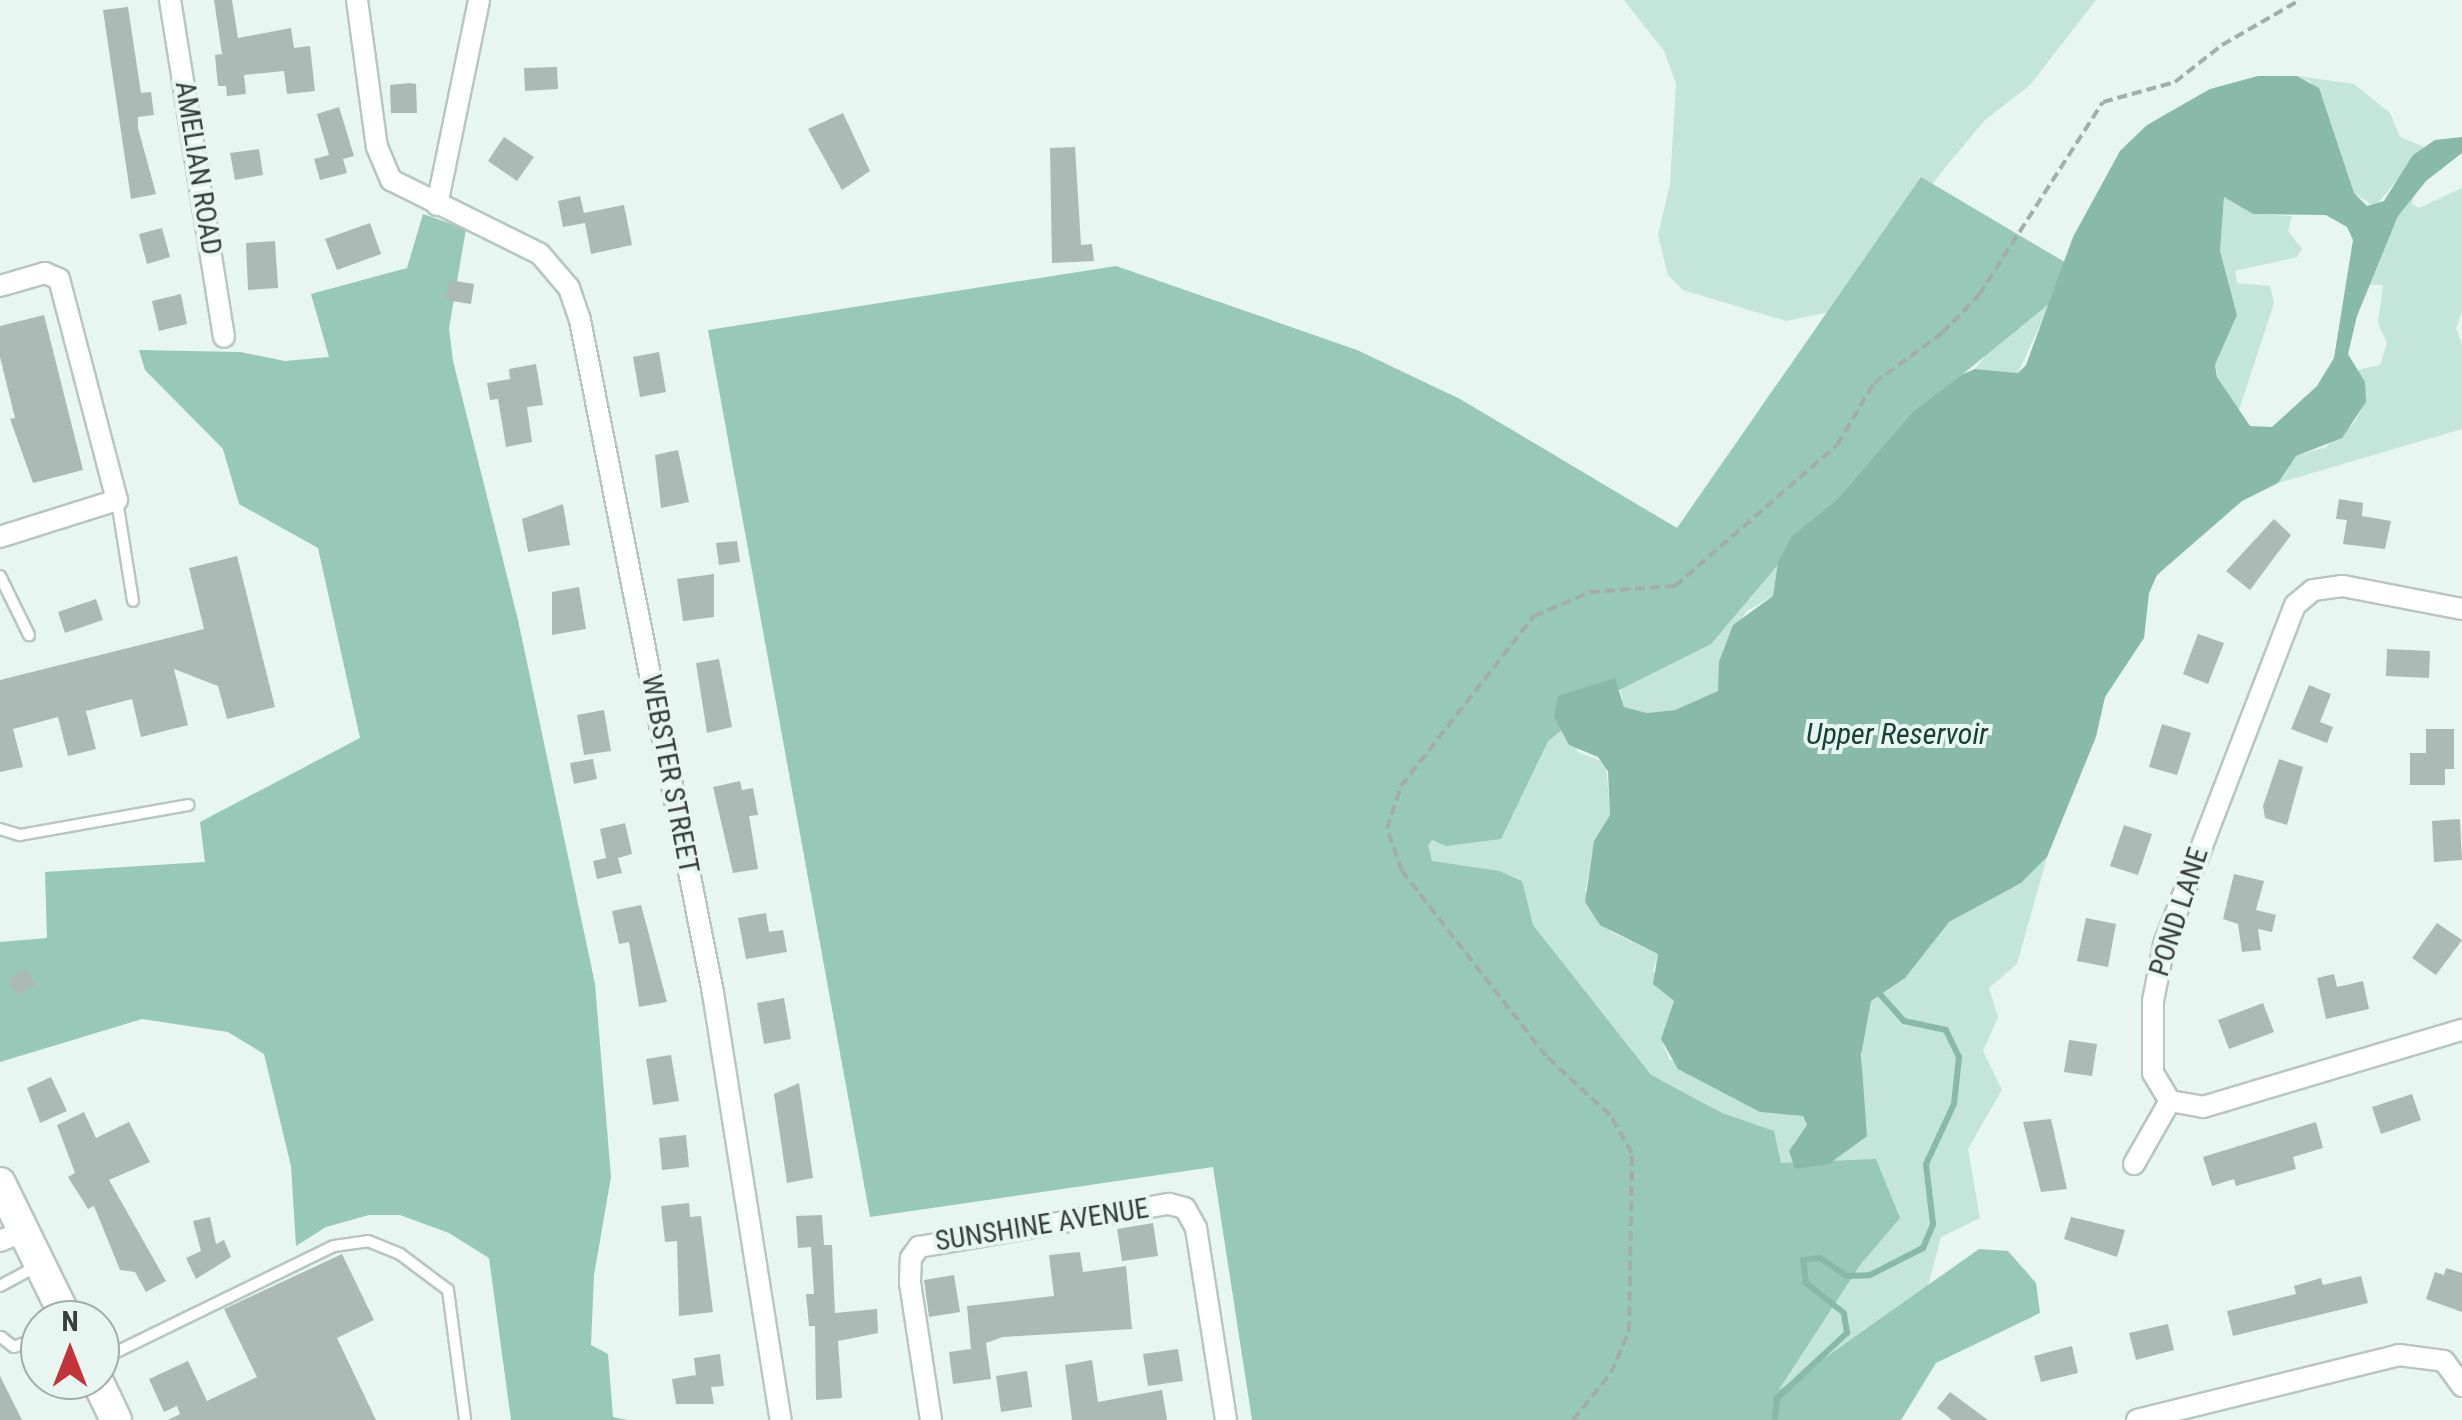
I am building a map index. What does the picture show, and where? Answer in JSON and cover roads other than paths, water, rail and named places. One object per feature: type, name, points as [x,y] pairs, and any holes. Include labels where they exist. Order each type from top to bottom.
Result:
[{"type":"main road","points":[[0,1184],[12,1236],[40,1265],[57,1300]]},
{"type":"street","name":"AMELIAN ROAD","points":[[170,0],[224,337]]},
{"type":"street","name":"WEBSTER STREET","points":[[356,0],[384,170],[400,188],[550,262],[569,288],[580,320],[713,993],[781,1420]]},
{"type":"street","points":[[436,205],[479,0]]},
{"type":"street","points":[[0,286],[45,272],[60,279],[117,500],[0,538]]},
{"type":"street","name":"POND LANE","points":[[2170,1101],[2152,1073],[2158,963],[2288,616],[2304,596],[2332,586],[2462,609]]},
{"type":"street","points":[[2134,1164],[2170,1101],[2214,1104],[2462,1030]]},
{"type":"street","name":"SUNSHINE AVENUE","points":[[931,1420],[910,1283],[910,1258],[919,1247],[1169,1204],[1184,1208],[1196,1228],[1226,1420]]},
{"type":"street","points":[[2137,1420],[2399,1355],[2436,1356],[2462,1386]]},
{"type":"lane","points":[[117,500],[133,601]]},
{"type":"lane","points":[[0,576],[29,635]]},
{"type":"lane","points":[[1,831],[20,835],[188,805]]},
{"type":"lane","points":[[120,1350],[334,1246],[368,1242],[400,1254],[448,1290],[465,1420]]},
{"type":"lane","points":[[0,1286],[40,1265]]},
{"type":"water","name":"Upper Reservoir","points":[[2258,76],[2297,76],[2319,88],[2354,193],[2367,206],[2384,201],[2413,155],[2435,140],[2462,137],[2462,153],[2426,181],[2398,216],[2357,316],[2348,354],[2365,382],[2366,402],[2342,438],[2296,456],[2278,483],[2242,501],[2157,575],[2149,593],[2144,638],[2105,697],[2096,737],[2047,857],[2021,883],[1949,922],[1905,978],[1871,1001],[1861,1055],[1867,1136],[1829,1164],[1795,1169],[1789,1151],[1807,1125],[1803,1116],[1760,1112],[1678,1069],[1661,1039],[1674,1001],[1653,984],[1658,954],[1600,925],[1585,902],[1594,841],[1610,815],[1608,771],[1598,757],[1569,745],[1554,717],[1558,696],[1615,678],[1624,707],[1647,713],[1675,710],[1718,691],[1719,662],[1733,625],[1773,596],[1778,562],[1792,536],[1837,500],[1913,412],[1963,374],[1975,369],[2018,373],[2026,365],[2073,237],[2120,151],[2147,125],[2210,89]],"holes":[[[2224,197],[2253,214],[2326,215],[2347,227],[2353,240],[2334,358],[2317,386],[2272,427],[2250,426],[2217,377],[2215,365],[2237,315],[2220,251]]]},
{"type":"waterway","points":[[1775,1420],[1777,1398],[1847,1333],[1844,1313],[1806,1283],[1803,1260],[1820,1258],[1847,1276],[1870,1275],[1923,1248],[1933,1224],[1926,1164],[1954,1104],[1959,1057],[1946,1030],[1904,1021],[1879,993]]}]
